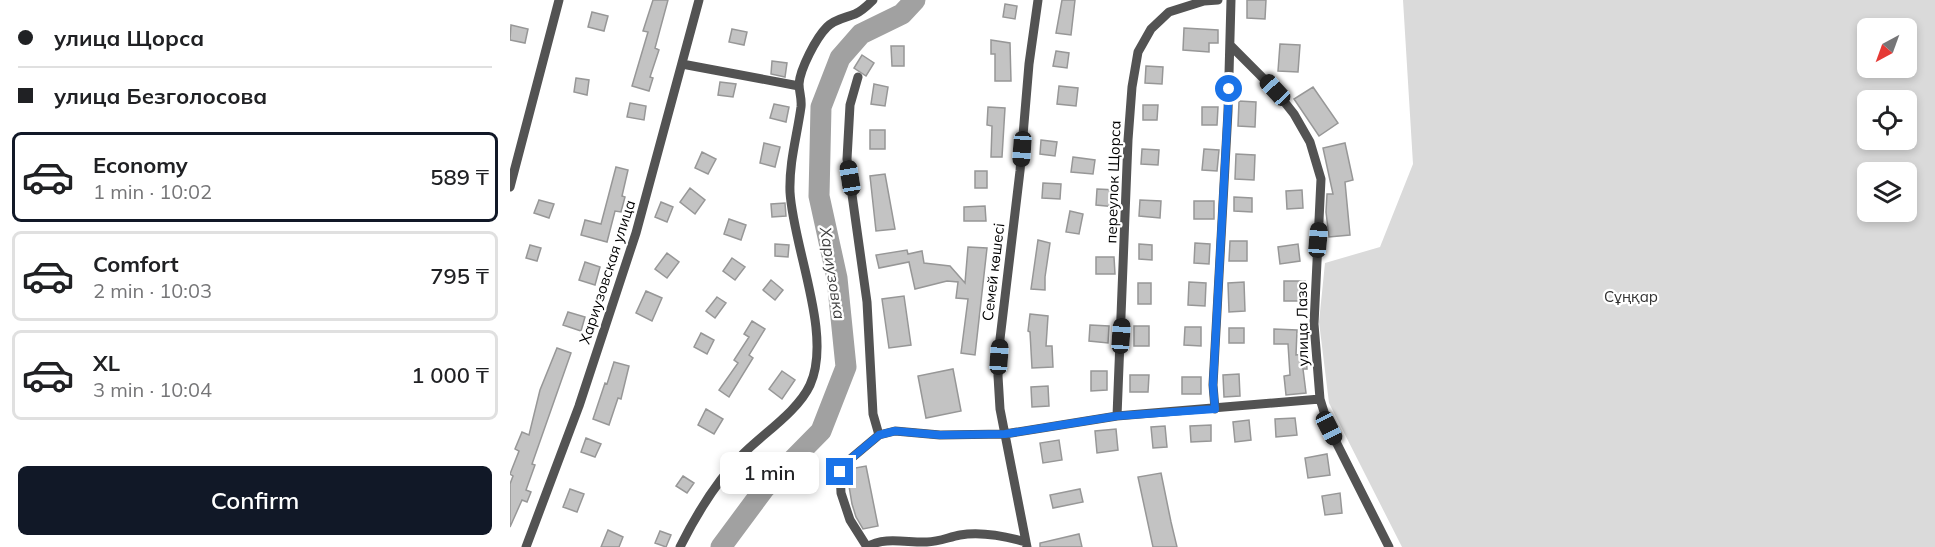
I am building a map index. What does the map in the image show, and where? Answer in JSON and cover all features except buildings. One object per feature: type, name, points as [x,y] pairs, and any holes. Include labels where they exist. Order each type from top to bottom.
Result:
[{"type":"street","points":[[510,187],[559,0]]},
{"type":"street","name":"Хариузовская улица","points":[[526,547],[579,406],[636,233],[699,0]]},
{"type":"street","points":[[680,547],[698,512],[742,454],[794,407],[810,385],[818,336],[799,251],[790,193],[791,157],[802,98],[799,86],[808,58],[817,40],[828,27],[840,18],[857,13],[873,0]]},
{"type":"street","name":"Семей көшесі","points":[[1026,544],[1000,409],[998,376],[1029,64],[1038,0]]},
{"type":"street","name":"переулок Щорса","points":[[1117,416],[1128,140],[1132,87],[1138,52],[1151,29],[1169,12],[1204,1],[1218,0]]},
{"type":"street","points":[[1215,409],[1213,385],[1228,111],[1231,0]]},
{"type":"street","name":"улица Лазо","points":[[1230,45],[1275,90],[1294,114],[1310,142],[1321,179],[1314,324],[1320,399],[1329,428],[1389,547]]},
{"type":"street","points":[[682,64],[799,86]]},
{"type":"street","points":[[858,77],[849,105],[847,159],[867,302],[873,414],[879,435]]},
{"type":"street","points":[[1026,544],[1001,535],[963,534],[932,542],[907,543],[888,540],[873,543],[867,547],[850,520],[841,493],[840,472],[848,461],[879,435],[895,431],[940,435],[1005,434],[1117,416],[1320,399]]},
{"type":"green space","name":"Сұңқар","points":[[1403,0],[1935,0],[1935,547],[1402,547],[1329,403],[1319,322],[1325,263],[1380,247],[1413,164]]},
{"type":"waterway","name":"Хариузовка","points":[[721,547],[764,489],[821,431],[846,367],[837,278],[819,196],[821,107],[840,58],[861,34],[902,14],[915,0]]},
{"type":"route","points":[[840,472],[848,461],[879,435],[895,431],[940,435],[1005,434],[1117,416],[1215,409],[1213,385],[1229,89]]}]
